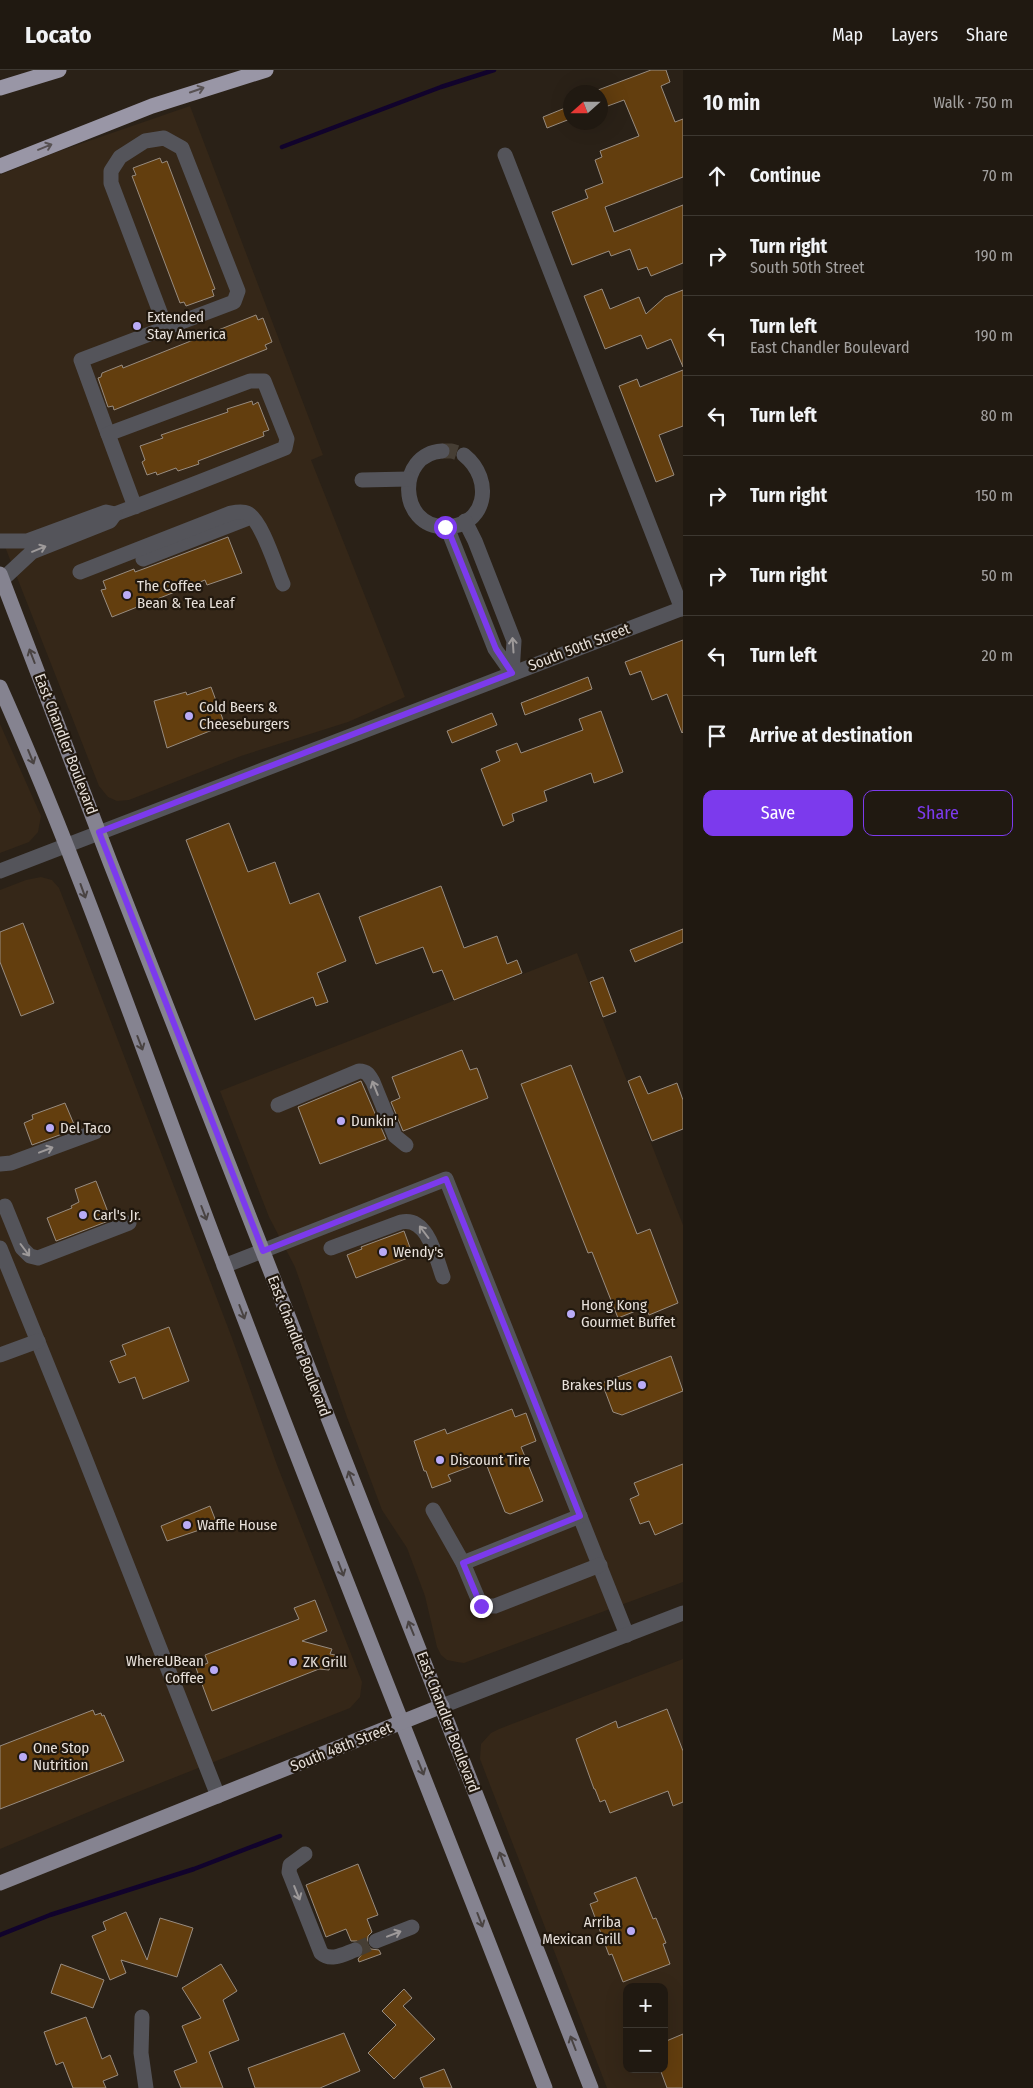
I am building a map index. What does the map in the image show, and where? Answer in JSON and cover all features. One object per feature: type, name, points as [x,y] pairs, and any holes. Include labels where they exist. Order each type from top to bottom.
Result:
[{"type":"highway","points":[[0,88],[60,70]]},
{"type":"highway","points":[[0,166],[152,106],[266,70]]},
{"type":"main road","name":"East Chandler Boulevard","points":[[1,577],[591,2088]]},
{"type":"main road","points":[[0,687],[6,715],[30,754],[323,1523],[545,2088]]},
{"type":"main road","name":"South 48th Street","points":[[0,1884],[442,1706]]},
{"type":"street","points":[[135,506],[81,360],[166,328],[234,302],[238,291],[182,148],[164,138],[145,141],[120,156],[111,171],[111,183],[166,328]]},
{"type":"street","points":[[505,155],[682,608]]},
{"type":"street","points":[[0,541],[27,540],[110,522],[114,514],[285,448],[287,439],[264,381],[250,381],[108,434]]},
{"type":"street","points":[[442,451],[427,455],[418,462],[409,479],[408,498],[413,509],[433,525],[447,527],[465,521],[477,510],[482,499],[484,486],[481,474],[474,463],[464,455]]},
{"type":"street","points":[[362,480],[409,479]]},
{"type":"street","points":[[81,577],[231,513],[241,512],[248,513],[254,520],[283,584]]},
{"type":"street","points":[[465,521],[475,541],[514,641],[512,673]]},
{"type":"street","points":[[447,527],[496,649],[512,673]]},
{"type":"street","points":[[1,577],[32,552],[73,530]]},
{"type":"street","points":[[477,605],[497,597]]},
{"type":"street","name":"South 50th Street","points":[[0,871],[682,608]]},
{"type":"street","points":[[278,1105],[359,1071],[364,1071],[373,1082],[394,1136],[406,1146]]},
{"type":"street","points":[[0,1164],[11,1163],[95,1132]]},
{"type":"street","points":[[224,1266],[446,1179],[627,1635]]},
{"type":"street","points":[[5,1206],[22,1248],[30,1256],[38,1258],[129,1223]]},
{"type":"street","points":[[330,1248],[401,1222],[415,1223],[423,1229],[428,1237],[443,1277]]},
{"type":"street","points":[[0,1248],[218,1796]]},
{"type":"street","points":[[0,1355],[38,1341]]},
{"type":"street","points":[[433,1510],[463,1563],[481,1606],[495,1606],[600,1565]]},
{"type":"street","points":[[463,1563],[580,1516]]},
{"type":"street","name":"South 48th Street","points":[[442,1706],[683,1613]]},
{"type":"street","points":[[306,1854],[294,1860],[290,1865],[289,1872],[321,1953],[326,1957],[333,1957],[355,1950]]},
{"type":"street","points":[[376,1941],[412,1927]]},
{"type":"street","points":[[142,2016],[142,2053],[146,2088]]},
{"type":"shaded area","points":[[190,106],[323,455],[311,460],[405,697],[348,722],[241,756],[129,800],[117,801],[108,797],[99,786],[0,534],[0,175],[54,153]]},
{"type":"shaded area","points":[[0,724],[41,816],[38,832],[29,842],[0,853]]},
{"type":"shaded area","points":[[41,877],[52,880],[59,888],[232,1338],[277,1465],[362,1682],[360,1697],[350,1708],[115,1801],[0,1849],[0,890],[26,880]]},
{"type":"shaded area","points":[[577,953],[683,1225],[683,1582],[464,1663],[457,1662],[447,1660],[441,1655],[437,1647],[425,1596],[407,1548],[382,1510],[347,1417],[295,1267],[269,1217],[220,1091]]},
{"type":"shaded area","points":[[683,1659],[683,2088],[607,2088],[480,1759],[481,1744],[491,1733]]},
{"type":"building","points":[[651,70],[666,70],[670,82],[661,86],[675,122],[683,119],[683,177],[605,207],[614,232],[683,205],[683,263],[651,276],[647,267],[638,270],[630,249],[611,256],[609,251],[572,265],[552,212],[588,198],[585,190],[603,183],[595,160],[602,157],[600,151],[639,136],[624,100],[608,106],[608,86]]},
{"type":"building","points":[[563,109],[563,122],[547,128],[543,117]]},
{"type":"building","points":[[160,158],[162,163],[167,161],[215,289],[212,290],[214,296],[186,306],[184,302],[180,303],[132,176],[136,175],[133,168]]},
{"type":"building","points":[[602,289],[610,309],[639,297],[646,314],[665,297],[683,290],[683,367],[671,339],[647,349],[641,335],[605,349],[584,296]]},
{"type":"building","points":[[256,315],[258,320],[263,318],[272,342],[265,345],[267,349],[114,410],[113,406],[108,407],[98,378],[101,377],[102,373],[122,365],[123,368]]},
{"type":"building","points":[[683,370],[683,426],[659,435],[674,475],[656,482],[619,386],[637,379],[640,387]]},
{"type":"building","points":[[252,401],[253,405],[258,402],[269,430],[263,432],[264,436],[198,461],[199,464],[178,471],[176,468],[157,475],[156,472],[147,475],[142,462],[145,460],[140,446],[163,438],[161,435],[228,412],[227,409]]},
{"type":"building","points":[[228,537],[242,573],[207,585],[205,580],[112,617],[101,590],[106,589],[103,581],[134,569],[135,572]]},
{"type":"building","points":[[683,640],[682,733],[667,694],[652,700],[641,671],[630,675],[625,662]]},
{"type":"building","points":[[588,677],[592,689],[525,715],[521,703]]},
{"type":"building","points":[[211,687],[225,725],[167,748],[154,701],[186,692],[187,695]]},
{"type":"building","points":[[601,711],[623,772],[594,783],[591,773],[544,791],[547,801],[512,814],[514,821],[503,826],[481,769],[500,761],[496,751],[517,743],[521,753],[583,730],[579,719]]},
{"type":"building","points":[[492,713],[497,725],[452,743],[447,731]]},
{"type":"building","points":[[229,823],[248,872],[275,862],[290,904],[319,893],[346,961],[317,973],[328,1002],[316,1006],[313,997],[255,1020],[186,840]]},
{"type":"building","points":[[441,886],[464,948],[497,936],[507,964],[517,960],[522,973],[454,1000],[442,970],[433,973],[423,947],[376,964],[359,917]]},
{"type":"building","points":[[23,923],[54,1003],[21,1016],[0,962],[0,932]]},
{"type":"building","points":[[683,929],[683,942],[635,962],[630,950]]},
{"type":"building","points":[[603,977],[616,1012],[603,1017],[590,982]]},
{"type":"building","points":[[462,1050],[470,1070],[477,1068],[488,1098],[403,1131],[391,1102],[400,1098],[392,1077]]},
{"type":"building","points":[[571,1065],[637,1234],[650,1229],[678,1303],[649,1315],[646,1307],[618,1318],[592,1252],[588,1253],[521,1084]]},
{"type":"building","points":[[640,1076],[648,1094],[677,1083],[683,1100],[683,1129],[652,1141],[628,1081]]},
{"type":"building","name":"Dunkin'","points":[[361,1081],[386,1139],[320,1164],[298,1107]]},
{"type":"building","name":"Del Taco","points":[[65,1103],[76,1129],[32,1145],[24,1123],[33,1119],[32,1115]]},
{"type":"building","name":"Carl's Jr.","points":[[96,1181],[111,1220],[56,1241],[47,1218],[72,1208],[71,1206],[79,1202],[75,1189]]},
{"type":"building","name":"Wendy's","points":[[404,1231],[413,1256],[356,1278],[347,1255],[362,1249],[361,1247]]},
{"type":"building","points":[[169,1327],[189,1381],[143,1399],[135,1377],[119,1383],[110,1361],[126,1355],[122,1345]]},
{"type":"building","name":"Brakes Plus","points":[[671,1356],[683,1391],[622,1415],[613,1412],[602,1383]]},
{"type":"building","points":[[512,1409],[515,1417],[526,1413],[536,1441],[521,1447],[543,1501],[510,1514],[505,1512],[485,1461],[448,1475],[451,1481],[432,1488],[414,1441],[445,1429],[447,1434]]},
{"type":"building","points":[[683,1464],[683,1523],[655,1535],[649,1521],[640,1524],[630,1499],[639,1495],[634,1483]]},
{"type":"building","name":"Waffle House","points":[[210,1506],[217,1524],[167,1541],[161,1526]]},
{"type":"building","points":[[315,1600],[327,1631],[302,1641],[332,1649],[330,1654],[335,1655],[329,1670],[319,1669],[212,1711],[196,1668],[208,1663],[205,1655],[299,1619],[294,1608]]},
{"type":"building","points":[[667,1709],[683,1751],[683,1802],[673,1806],[668,1791],[610,1813],[605,1800],[600,1802],[594,1789],[576,1739],[616,1721],[618,1728]]},
{"type":"building","points":[[93,1710],[95,1715],[101,1713],[102,1716],[104,1715],[124,1761],[0,1809],[0,1746]]},
{"type":"building","points":[[358,1864],[378,1915],[367,1919],[372,1932],[368,1936],[367,1944],[371,1949],[379,1950],[381,1954],[359,1962],[358,1959],[364,1952],[364,1946],[357,1941],[351,1941],[346,1929],[326,1937],[306,1885]]},
{"type":"building","name":"Arriba Mexican Grill","points":[[636,1877],[653,1919],[656,1918],[666,1943],[663,1944],[670,1964],[623,1982],[612,1954],[609,1955],[590,1904],[598,1901],[594,1893]]},
{"type":"building","points":[[126,1912],[147,1960],[160,1918],[193,1928],[177,1977],[121,1960],[126,1973],[110,1980],[92,1936],[106,1930],[103,1922]]},
{"type":"building","points":[[61,1964],[104,1980],[93,2008],[51,1993]]},
{"type":"building","points":[[221,1964],[237,1991],[223,2000],[239,2040],[209,2052],[223,2088],[181,2088],[174,2071],[197,2062],[182,2026],[201,2018],[182,1988]]},
{"type":"building","points":[[404,1989],[412,1998],[403,2006],[435,2039],[394,2079],[368,2053],[396,2025],[382,2011]]},
{"type":"building","points":[[86,2017],[102,2059],[110,2055],[118,2075],[103,2081],[106,2088],[73,2088],[63,2062],[56,2065],[44,2032]]},
{"type":"building","points":[[344,2033],[360,2071],[320,2088],[255,2088],[248,2068]]},
{"type":"building","points":[[683,2034],[683,2088],[667,2088],[661,2073],[668,2073],[668,2040]]},
{"type":"building","points":[[444,2069],[452,2088],[424,2088],[420,2078]]},
{"type":"waterway","points":[[282,147],[441,87],[494,70]]},
{"type":"waterway","points":[[0,1935],[50,1915],[194,1869],[280,1836]]},
{"type":"tunnel","points":[[442,451],[452,451],[464,455]]},
{"type":"tunnel","points":[[355,1950],[376,1941]]},
{"type":"place","name":"Extended Stay America","points":[[137,326]]},
{"type":"place","name":"The Coffee Bean & Tea Leaf","points":[[127,595]]},
{"type":"place","name":"Cold Beers & Cheeseburgers","points":[[189,716]]},
{"type":"place","name":"Dunkin'","points":[[341,1121]]},
{"type":"place","name":"Del Taco","points":[[50,1128]]},
{"type":"place","name":"Carl's Jr.","points":[[83,1215]]},
{"type":"place","name":"Wendy's","points":[[383,1252]]},
{"type":"place","name":"Hong Kong Gourmet Buffet","points":[[571,1314]]},
{"type":"place","name":"Brakes Plus","points":[[642,1385]]},
{"type":"place","name":"Discount Tire","points":[[440,1460]]},
{"type":"place","name":"Waffle House","points":[[187,1525]]},
{"type":"place","name":"ZK Grill","points":[[293,1662]]},
{"type":"place","name":"WhereUBean Coffee","points":[[214,1670]]},
{"type":"place","name":"One Stop Nutrition","points":[[23,1757]]},
{"type":"place","name":"Arriba Mexican Grill","points":[[631,1931]]},
{"type":"route","points":[[445,527],[447,527],[496,649],[512,673],[99,832],[263,1251],[446,1179],[580,1516],[463,1563],[469,1582],[481,1606]]}]
